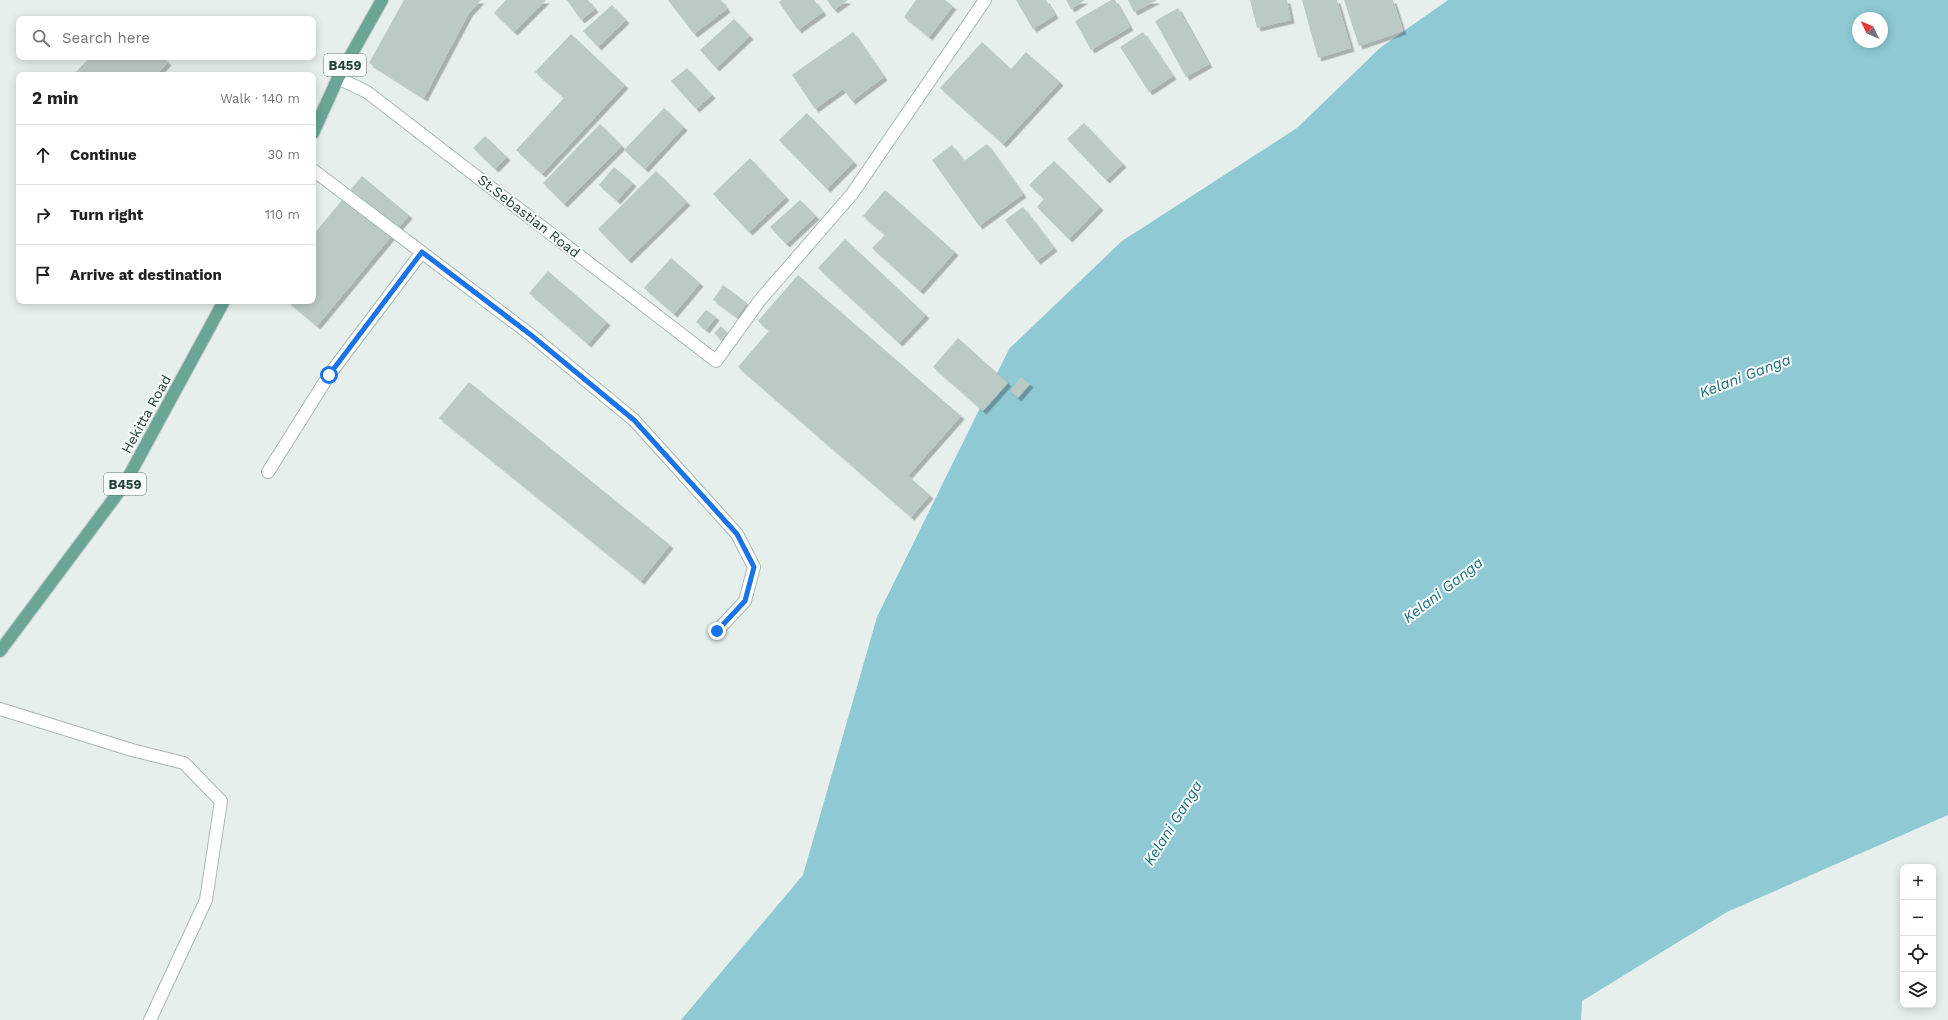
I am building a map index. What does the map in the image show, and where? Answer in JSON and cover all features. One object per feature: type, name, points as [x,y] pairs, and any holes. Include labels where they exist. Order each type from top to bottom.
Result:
[{"type":"main road","name":"B459","points":[[316,126],[338,78],[382,0]]},
{"type":"main road","name":"Hekitta Road","points":[[0,652],[124,485],[222,304]]},
{"type":"street","name":"St.Sebastian Road","points":[[338,78],[367,92],[716,361],[760,300],[852,194],[985,0]]},
{"type":"street","points":[[316,172],[531,335],[634,420],[737,534],[754,567],[745,601],[717,631]]},
{"type":"street","points":[[268,472],[329,375],[422,252]]},
{"type":"street","points":[[0,709],[132,750],[184,763],[221,801],[206,900],[150,1020]]},
{"type":"water","name":"Kelani Ganga","points":[[1448,0],[1948,0],[1948,815],[1727,912],[1582,1001],[1581,1020],[681,1020],[803,875],[877,617],[1009,349],[1122,241],[1297,128],[1380,48]]},
{"type":"building","points":[[404,0],[481,0],[469,13],[424,98],[369,63]]},
{"type":"building","points":[[506,0],[546,0],[514,32],[494,13]]},
{"type":"building","points":[[567,0],[588,0],[595,9],[581,20]]},
{"type":"building","points":[[668,0],[721,0],[727,9],[694,34]]},
{"type":"building","points":[[782,0],[814,0],[823,12],[798,30],[779,2]]},
{"type":"building","points":[[827,0],[848,0],[834,10]]},
{"type":"building","points":[[916,0],[945,0],[953,6],[929,37],[904,17]]},
{"type":"building","points":[[1016,0],[1046,0],[1055,15],[1033,29]]},
{"type":"building","points":[[1066,0],[1085,0],[1071,9]]},
{"type":"building","points":[[1111,0],[1115,0],[1130,27],[1091,50],[1075,21]]},
{"type":"building","points":[[1128,0],[1157,0],[1134,12]]},
{"type":"building","points":[[1250,0],[1287,0],[1291,20],[1257,28]]},
{"type":"building","points":[[1302,0],[1337,0],[1351,48],[1318,58]]},
{"type":"building","points":[[1344,0],[1393,0],[1403,31],[1359,46]]},
{"type":"building","points":[[612,5],[626,20],[598,47],[583,31]]},
{"type":"building","points":[[1178,8],[1209,64],[1186,77],[1155,21]]},
{"type":"building","points":[[734,19],[750,36],[716,68],[700,50]]},
{"type":"building","points":[[853,32],[884,77],[852,101],[843,89],[815,109],[792,75]]},
{"type":"building","points":[[1143,32],[1173,76],[1149,92],[1120,47]]},
{"type":"building","points":[[571,34],[625,85],[542,174],[516,150],[564,98],[535,72]]},
{"type":"building","points":[[982,42],[1011,69],[1026,52],[1060,82],[1003,144],[940,88]]},
{"type":"building","points":[[87,60],[166,60],[168,62],[159,72],[76,72]]},
{"type":"building","points":[[687,68],[712,95],[696,109],[671,81]]},
{"type":"building","points":[[664,108],[684,127],[645,169],[624,150]]},
{"type":"building","points":[[807,113],[854,162],[827,189],[779,140]]},
{"type":"building","points":[[1084,123],[1123,164],[1106,180],[1067,139]]},
{"type":"building","points":[[600,124],[622,146],[564,204],[543,183]]},
{"type":"building","points":[[485,136],[507,157],[495,169],[473,148]]},
{"type":"building","points":[[987,144],[1023,194],[979,226],[932,160],[952,145],[964,161]]},
{"type":"building","points":[[750,158],[786,197],[749,232],[713,194]]},
{"type":"building","points":[[1054,161],[1100,207],[1069,239],[1037,207],[1044,199],[1029,185]]},
{"type":"building","points":[[614,167],[633,183],[617,201],[599,185]]},
{"type":"building","points":[[656,171],[687,202],[628,260],[598,229]]},
{"type":"building","points":[[362,176],[409,215],[317,326],[291,304],[316,304],[316,231]]},
{"type":"building","points":[[885,190],[955,252],[920,291],[872,248],[885,235],[863,216]]},
{"type":"building","points":[[800,200],[816,216],[786,244],[770,227]]},
{"type":"building","points":[[1023,207],[1054,248],[1037,261],[1005,220]]},
{"type":"building","points":[[845,239],[926,315],[899,343],[818,268]]},
{"type":"building","points":[[671,258],[700,283],[674,314],[644,288]]},
{"type":"building","points":[[548,271],[607,322],[588,344],[529,293]]},
{"type":"building","points":[[798,275],[961,416],[908,476],[930,495],[911,517],[738,367],[769,331],[758,321]]},
{"type":"building","points":[[723,285],[747,303],[737,317],[713,300]]},
{"type":"building","points":[[706,310],[716,317],[706,330],[696,322]]},
{"type":"building","points":[[721,326],[728,333],[721,340],[714,333]]},
{"type":"building","points":[[958,338],[1008,383],[983,411],[933,367]]},
{"type":"building","points":[[1021,377],[1030,384],[1018,398],[1010,391]]},
{"type":"building","points":[[469,382],[670,545],[641,581],[439,418]]},
{"type":"route","points":[[329,375],[422,252],[531,335],[634,420],[737,534],[754,567],[745,601],[717,631]]}]
